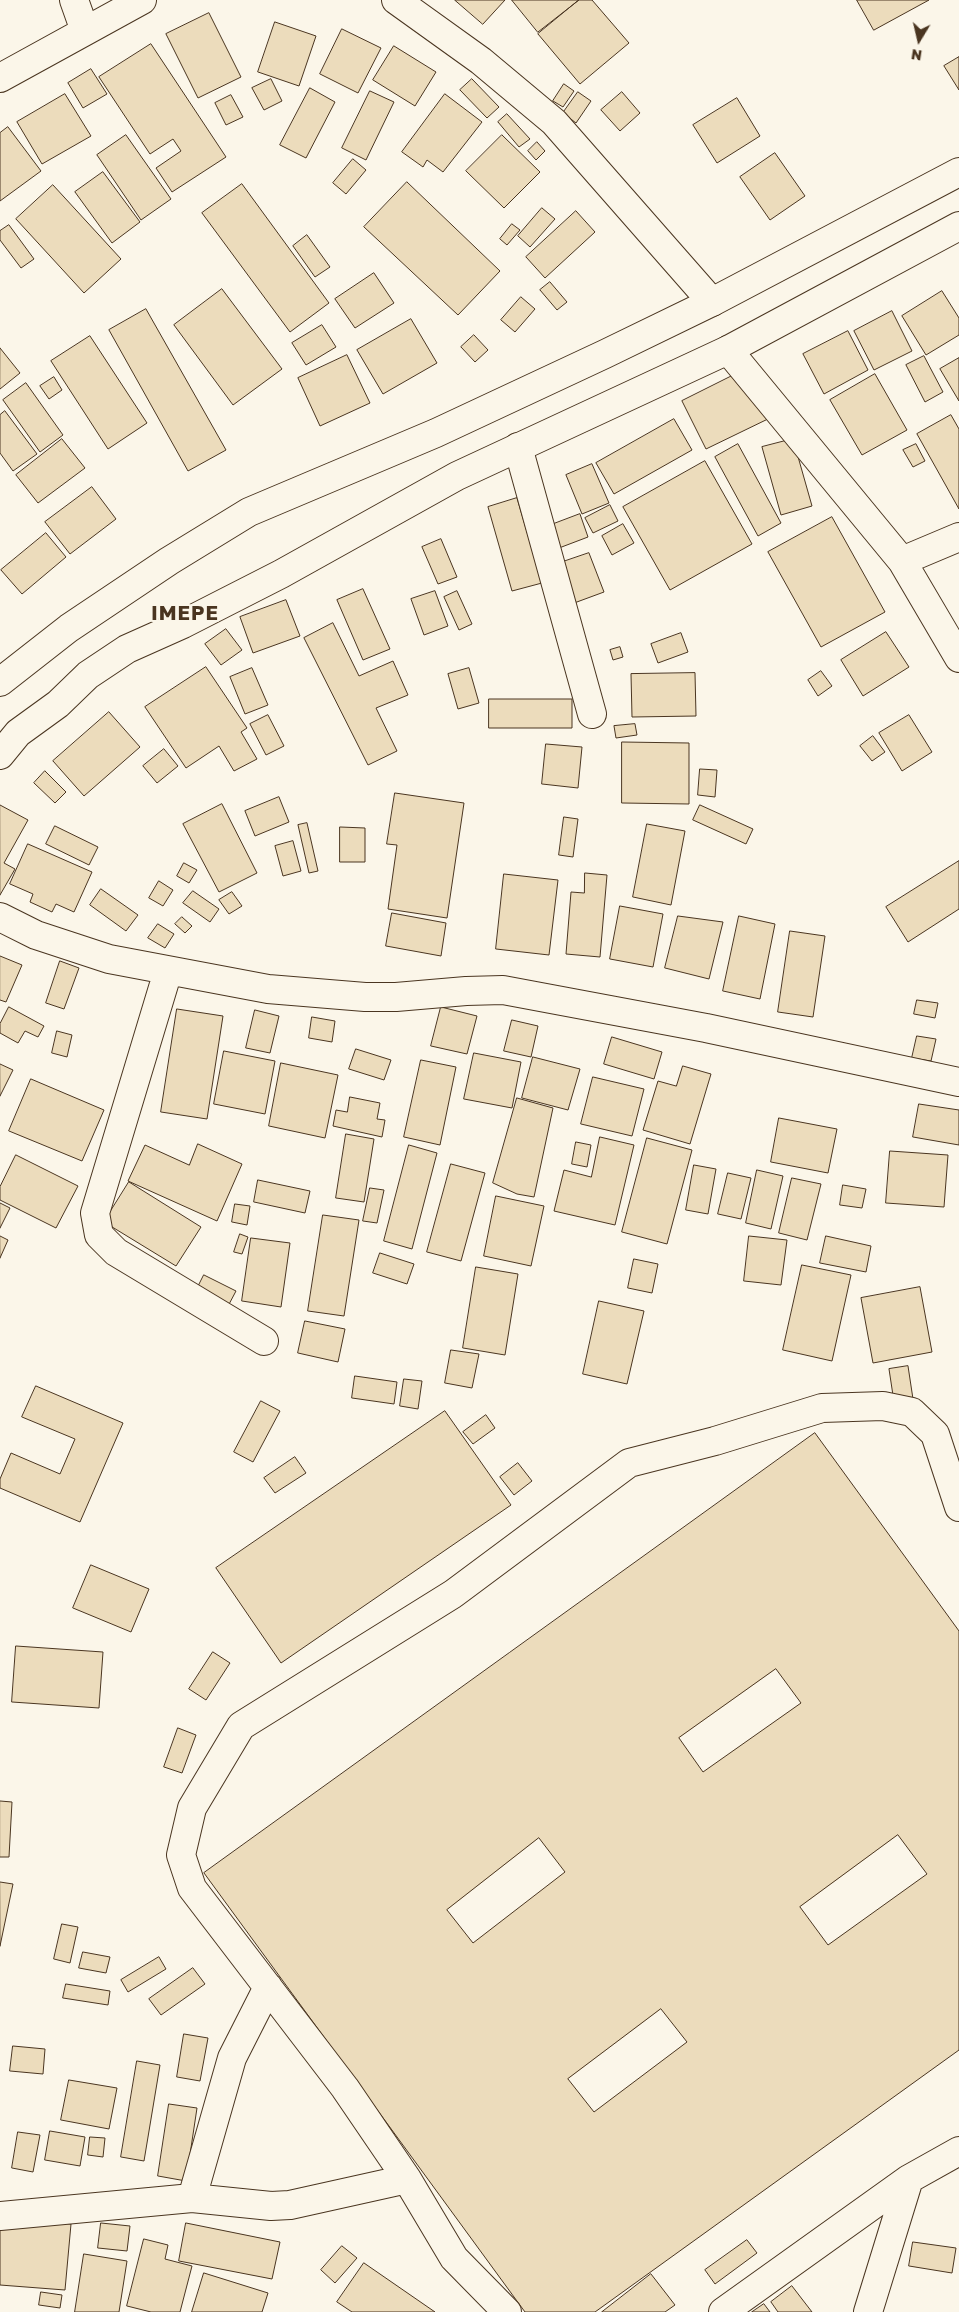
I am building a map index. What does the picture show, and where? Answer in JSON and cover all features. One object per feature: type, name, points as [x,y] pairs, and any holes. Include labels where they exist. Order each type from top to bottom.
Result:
[{"type":"street","points":[[74,0],[85,31]]},
{"type":"street","points":[[0,78],[142,0]]},
{"type":"street","points":[[396,0],[481,61],[554,122],[712,302]]},
{"type":"street","points":[[0,682],[69,628],[249,512],[314,487],[436,433],[605,354],[712,302],[959,172]]},
{"type":"street","points":[[0,755],[18,733],[58,704],[88,674],[127,649],[201,615],[281,574],[457,476],[728,350],[959,226]]},
{"type":"street","points":[[728,350],[902,561],[959,658]]},
{"type":"street","points":[[518,447],[592,714]]},
{"type":"street","points":[[902,561],[959,537]]},
{"type":"street","points":[[0,917],[36,935],[109,958],[268,989],[365,997],[396,997],[503,990],[726,1032],[959,1082]]},
{"type":"street","points":[[168,971],[95,1213],[98,1235],[116,1252],[264,1340]]},
{"type":"street","points":[[507,2312],[454,2258],[407,2179],[345,2088],[192,1888],[181,1854],[192,1808],[241,1726],[452,1594],[629,1463],[715,1442],[822,1408],[883,1406],[912,1412],[935,1434],[959,1507]]},
{"type":"street","points":[[192,2198],[232,2058],[268,1987]]},
{"type":"street","points":[[724,2312],[909,2179],[959,2151]]},
{"type":"street","points":[[0,2216],[192,2198],[271,2206],[290,2205],[407,2179]]},
{"type":"street","points":[[868,2312],[909,2179]]},
{"type":"building","points":[[455,0],[505,0],[483,24]]},
{"type":"building","points":[[512,0],[579,0],[538,32]]},
{"type":"building","points":[[579,0],[592,0],[629,43],[580,84],[538,34]]},
{"type":"building","points":[[857,0],[929,0],[874,30]]},
{"type":"building","points":[[209,13],[241,77],[198,98],[166,34]]},
{"type":"building","points":[[275,22],[316,36],[299,86],[258,72]]},
{"type":"building","points":[[342,29],[381,48],[358,93],[320,74]]},
{"type":"building","points":[[151,44],[226,157],[172,192],[156,168],[181,151],[173,139],[150,154],[99,77]]},
{"type":"building","points":[[394,46],[436,72],[415,106],[373,80]]},
{"type":"building","points":[[959,57],[959,90],[944,66]]},
{"type":"building","points":[[91,69],[107,94],[83,108],[68,83]]},
{"type":"building","points":[[271,79],[282,101],[264,110],[252,88]]},
{"type":"building","points":[[472,79],[499,107],[487,118],[460,90]]},
{"type":"building","points":[[564,84],[574,91],[563,107],[553,101]]},
{"type":"building","points":[[310,88],[335,102],[306,158],[280,145]]},
{"type":"building","points":[[370,91],[394,102],[366,160],[342,148]]},
{"type":"building","points":[[578,92],[591,101],[576,123],[563,113]]},
{"type":"building","points":[[622,92],[640,113],[620,131],[601,110]]},
{"type":"building","points":[[65,94],[91,136],[42,164],[17,122]]},
{"type":"building","points":[[445,94],[482,122],[443,172],[427,160],[423,167],[402,152]]},
{"type":"building","points":[[231,95],[243,117],[226,125],[215,103]]},
{"type":"building","points":[[737,98],[760,136],[717,163],[693,125]]},
{"type":"building","points":[[507,114],[530,139],[519,147],[498,122]]},
{"type":"building","points":[[8,127],[41,171],[0,201],[0,133]]},
{"type":"building","points":[[126,135],[171,199],[141,220],[97,155]]},
{"type":"building","points":[[502,135],[540,172],[504,208],[466,171]]},
{"type":"building","points":[[537,142],[545,151],[536,160],[528,151]]},
{"type":"building","points":[[775,153],[805,196],[770,220],[740,177]]},
{"type":"building","points":[[353,159],[366,170],[346,194],[333,183]]},
{"type":"building","points":[[103,172],[140,222],[112,243],[75,192]]},
{"type":"building","points":[[407,182],[500,271],[458,315],[364,227]]},
{"type":"building","points":[[242,184],[329,303],[290,332],[202,213]]},
{"type":"building","points":[[53,185],[121,259],[84,293],[16,219]]},
{"type":"building","points":[[542,208],[555,219],[530,247],[518,236]]},
{"type":"building","points":[[576,211],[595,232],[545,278],[526,257]]},
{"type":"building","points":[[512,224],[520,230],[507,245],[500,239]]},
{"type":"building","points":[[9,225],[34,259],[21,268],[0,240],[0,231]]},
{"type":"building","points":[[307,235],[330,267],[315,277],[293,246]]},
{"type":"building","points":[[374,273],[394,303],[355,328],[335,299]]},
{"type":"building","points":[[550,282],[567,302],[557,310],[540,290]]},
{"type":"building","points":[[222,289],[282,369],[233,405],[174,325]]},
{"type":"building","points":[[942,291],[959,318],[959,335],[926,355],[902,316]]},
{"type":"building","points":[[521,297],[535,309],[515,332],[501,320]]},
{"type":"building","points":[[146,309],[226,450],[188,471],[109,330]]},
{"type":"building","points":[[892,311],[912,351],[874,370],[854,331]]},
{"type":"building","points":[[411,319],[437,363],[383,394],[357,350]]},
{"type":"building","points":[[322,325],[336,347],[306,365],[292,343]]},
{"type":"building","points":[[848,331],[868,370],[824,394],[803,354]]},
{"type":"building","points":[[474,335],[488,350],[475,362],[461,347]]},
{"type":"building","points":[[90,336],[147,423],[108,449],[51,361]]},
{"type":"building","points":[[0,348],[20,373],[0,389]]},
{"type":"building","points":[[347,355],[370,403],[320,426],[298,378]]},
{"type":"building","points":[[924,356],[943,392],[925,402],[906,365]]},
{"type":"building","points":[[959,358],[959,401],[940,369]]},
{"type":"building","points":[[748,368],[772,417],[706,449],[682,401]]},
{"type":"building","points":[[875,374],[907,430],[862,455],[830,400]]},
{"type":"building","points":[[54,377],[62,390],[49,399],[40,386]]},
{"type":"building","points":[[26,383],[63,435],[40,452],[3,400]]},
{"type":"building","points":[[5,411],[37,454],[13,471],[0,453],[0,415]]},
{"type":"building","points":[[951,415],[959,429],[959,509],[917,434]]},
{"type":"building","points":[[674,419],[692,450],[614,494],[596,463]]},
{"type":"building","points":[[62,439],[85,468],[38,503],[16,475]]},
{"type":"building","points":[[793,439],[812,506],[781,515],[762,447]]},
{"type":"building","points":[[738,444],[781,523],[758,536],[715,457]]},
{"type":"building","points":[[916,444],[925,461],[913,467],[903,450]]},
{"type":"building","points":[[705,461],[752,544],[670,590],[623,507]]},
{"type":"building","points":[[592,464],[609,503],[582,514],[566,475]]},
{"type":"building","points":[[92,487],[116,519],[70,554],[45,522]]},
{"type":"building","points":[[517,498],[542,583],[512,591],[488,507]]},
{"type":"building","points":[[610,505],[618,521],[593,533],[585,518]]},
{"type":"building","points":[[580,514],[588,537],[559,548],[551,525]]},
{"type":"building","points":[[832,517],[885,612],[821,647],[768,552]]},
{"type":"building","points":[[623,524],[634,543],[612,555],[602,536]]},
{"type":"building","points":[[46,533],[66,557],[22,594],[1,570]]},
{"type":"building","points":[[441,539],[457,577],[438,584],[422,547]]},
{"type":"building","points":[[589,553],[604,592],[566,606],[551,566]]},
{"type":"building","points":[[363,589],[390,649],[363,660],[337,600]]},
{"type":"building","points":[[435,591],[448,626],[424,635],[411,599]]},
{"type":"building","points":[[457,591],[472,624],[459,630],[444,597]]},
{"type":"building","points":[[286,600],[300,636],[253,653],[240,617]]},
{"type":"building","points":[[333,623],[359,676],[393,661],[408,695],[376,708],[397,751],[368,765],[304,638]]},
{"type":"building","points":[[226,629],[242,650],[221,665],[205,644]]},
{"type":"building","points":[[886,632],[909,667],[863,696],[841,660]]},
{"type":"building","points":[[681,633],[688,652],[658,663],[651,644]]},
{"type":"building","points":[[620,647],[623,657],[613,660],[610,650]]},
{"type":"building","points":[[206,667],[247,728],[241,732],[257,759],[234,771],[219,746],[186,768],[145,707]]},
{"type":"building","points":[[252,668],[268,705],[245,714],[230,677]]},
{"type":"building","points":[[469,668],[479,703],[458,709],[448,674]]},
{"type":"building","points":[[821,671],[832,686],[818,696],[808,680]]},
{"type":"building","points":[[695,673],[696,716],[632,717],[631,674]]},
{"type":"building","points":[[489,699],[572,699],[572,728],[489,728]]},
{"type":"building","points":[[109,712],[140,747],[84,796],[53,761]]},
{"type":"building","points":[[268,715],[284,746],[266,755],[250,724]]},
{"type":"building","points":[[909,715],[932,752],[902,771],[879,733]]},
{"type":"building","points":[[635,724],[637,735],[616,738],[614,726]]},
{"type":"building","points":[[873,736],[885,752],[872,761],[860,746]]},
{"type":"building","points":[[622,742],[689,743],[689,804],[622,803]]},
{"type":"building","points":[[546,744],[582,747],[578,788],[542,784]]},
{"type":"building","points":[[164,749],[178,766],[157,783],[143,766]]},
{"type":"building","points":[[700,769],[717,770],[715,797],[698,795]]},
{"type":"building","points":[[45,771],[66,792],[55,803],[34,783]]},
{"type":"building","points":[[395,793],[464,803],[447,918],[388,909],[397,845],[387,844]]},
{"type":"building","points":[[279,797],[289,822],[255,836],[245,811]]},
{"type":"building","points":[[222,804],[257,873],[219,892],[183,824]]},
{"type":"building","points":[[0,805],[28,820],[4,863],[15,869],[0,895]]},
{"type":"building","points":[[700,805],[753,829],[746,844],[693,820]]},
{"type":"building","points":[[564,817],[578,819],[573,857],[559,855]]},
{"type":"building","points":[[307,823],[318,871],[309,873],[298,825]]},
{"type":"building","points":[[647,824],[685,831],[671,905],[633,897]]},
{"type":"building","points":[[55,826],[98,847],[89,865],[46,844]]},
{"type":"building","points":[[340,827],[365,828],[365,862],[340,862]]},
{"type":"building","points":[[293,841],[301,871],[283,876],[275,846]]},
{"type":"building","points":[[28,844],[92,872],[74,912],[56,904],[52,912],[30,902],[33,894],[10,884]]},
{"type":"building","points":[[959,861],[959,909],[908,942],[886,907]]},
{"type":"building","points":[[184,863],[197,870],[189,883],[177,876]]},
{"type":"building","points":[[585,873],[607,875],[600,957],[566,954],[571,892],[584,893]]},
{"type":"building","points":[[504,874],[558,880],[549,955],[496,949]]},
{"type":"building","points":[[159,881],[173,890],[163,906],[149,898]]},
{"type":"building","points":[[101,889],[138,915],[126,931],[90,905]]},
{"type":"building","points":[[193,891],[219,909],[210,922],[183,903]]},
{"type":"building","points":[[232,892],[242,906],[229,914],[219,900]]},
{"type":"building","points":[[620,906],[663,914],[653,967],[610,959]]},
{"type":"building","points":[[392,913],[446,923],[441,956],[386,946]]},
{"type":"building","points":[[678,916],[723,922],[709,979],[665,968]]},
{"type":"building","points":[[739,916],[775,924],[760,999],[723,991]]},
{"type":"building","points":[[182,917],[192,926],[185,933],[175,924]]},
{"type":"building","points":[[158,924],[174,934],[165,948],[148,938]]},
{"type":"building","points":[[790,931],[825,936],[813,1017],[778,1012]]},
{"type":"building","points":[[0,956],[22,965],[6,1002],[0,1000]]},
{"type":"building","points":[[60,961],[79,968],[64,1009],[46,1003]]},
{"type":"building","points":[[917,1000],[938,1003],[935,1018],[914,1014]]},
{"type":"building","points":[[9,1007],[44,1026],[38,1037],[25,1031],[18,1043],[0,1033],[0,1024]]},
{"type":"building","points":[[441,1007],[477,1016],[467,1054],[431,1046]]},
{"type":"building","points":[[177,1009],[223,1016],[207,1119],[161,1112]]},
{"type":"building","points":[[255,1010],[279,1016],[270,1053],[246,1048]]},
{"type":"building","points":[[312,1017],[335,1021],[332,1042],[309,1038]]},
{"type":"building","points":[[512,1020],[538,1026],[531,1057],[504,1051]]},
{"type":"building","points":[[57,1031],[72,1035],[67,1057],[52,1053]]},
{"type":"building","points":[[917,1036],[936,1039],[931,1061],[912,1058]]},
{"type":"building","points":[[612,1037],[662,1052],[654,1079],[604,1064]]},
{"type":"building","points":[[356,1049],[391,1060],[384,1080],[349,1069]]},
{"type":"building","points":[[224,1051],[275,1061],[265,1114],[214,1104]]},
{"type":"building","points":[[474,1053],[521,1062],[512,1108],[464,1099]]},
{"type":"building","points":[[533,1057],[580,1069],[568,1110],[522,1098]]},
{"type":"building","points":[[421,1060],[456,1067],[440,1145],[404,1137]]},
{"type":"building","points":[[281,1063],[338,1075],[325,1138],[269,1126]]},
{"type":"building","points":[[0,1064],[13,1070],[0,1096]]},
{"type":"building","points":[[683,1066],[711,1074],[690,1144],[643,1130],[658,1081],[676,1086]]},
{"type":"building","points":[[593,1077],[644,1089],[632,1136],[581,1124]]},
{"type":"building","points":[[31,1079],[104,1110],[82,1161],[9,1131]]},
{"type":"building","points":[[350,1097],[380,1103],[377,1119],[385,1120],[382,1137],[333,1126],[336,1110],[347,1112]]},
{"type":"building","points":[[517,1098],[553,1108],[534,1197],[517,1194],[493,1183]]},
{"type":"building","points":[[919,1104],[959,1110],[959,1145],[913,1137]]},
{"type":"building","points":[[779,1118],[837,1129],[828,1173],[771,1162]]},
{"type":"building","points":[[346,1134],[374,1139],[364,1202],[336,1198]]},
{"type":"building","points":[[600,1137],[634,1145],[615,1225],[554,1211],[564,1170],[591,1177]]},
{"type":"building","points":[[647,1138],[692,1150],[667,1244],[622,1232]]},
{"type":"building","points":[[576,1142],[591,1145],[587,1167],[572,1164]]},
{"type":"building","points":[[198,1144],[242,1164],[217,1221],[128,1181],[145,1145],[189,1165]]},
{"type":"building","points":[[409,1145],[437,1153],[412,1249],[384,1241]]},
{"type":"building","points":[[890,1151],[948,1155],[944,1207],[886,1203]]},
{"type":"building","points":[[16,1155],[78,1186],[56,1228],[0,1200],[0,1187]]},
{"type":"building","points":[[451,1164],[485,1173],[461,1261],[427,1252]]},
{"type":"building","points":[[694,1165],[716,1169],[708,1214],[686,1210]]},
{"type":"building","points":[[757,1170],[783,1176],[771,1229],[746,1223]]},
{"type":"building","points":[[728,1173],[751,1178],[741,1219],[718,1214]]},
{"type":"building","points":[[792,1178],[821,1184],[807,1240],[779,1233]]},
{"type":"building","points":[[258,1180],[310,1191],[305,1213],[254,1202]]},
{"type":"building","points":[[129,1182],[201,1227],[176,1266],[104,1222]]},
{"type":"building","points":[[843,1185],[866,1189],[862,1208],[840,1205]]},
{"type":"building","points":[[370,1188],[384,1190],[377,1223],[363,1221]]},
{"type":"building","points":[[496,1196],[544,1206],[531,1266],[484,1256]]},
{"type":"building","points":[[0,1203],[10,1208],[0,1228]]},
{"type":"building","points":[[235,1204],[250,1206],[247,1225],[232,1222]]},
{"type":"building","points":[[323,1215],[359,1220],[344,1316],[308,1311]]},
{"type":"building","points":[[240,1234],[248,1237],[242,1254],[234,1252]]},
{"type":"building","points":[[0,1236],[8,1240],[0,1258]]},
{"type":"building","points":[[749,1236],[787,1240],[781,1285],[744,1281]]},
{"type":"building","points":[[826,1236],[871,1246],[866,1272],[820,1263]]},
{"type":"building","points":[[251,1238],[290,1243],[281,1307],[242,1301]]},
{"type":"building","points":[[380,1253],[414,1264],[407,1284],[373,1273]]},
{"type":"building","points":[[634,1259],[658,1264],[652,1293],[628,1288]]},
{"type":"building","points":[[802,1265],[851,1275],[832,1361],[783,1350]]},
{"type":"building","points":[[476,1267],[518,1274],[505,1355],[463,1348]]},
{"type":"building","points":[[204,1275],[236,1291],[227,1308],[195,1293]]},
{"type":"building","points":[[920,1287],[932,1352],[873,1363],[861,1298]]},
{"type":"building","points":[[599,1301],[644,1311],[627,1384],[583,1374]]},
{"type":"building","points":[[305,1321],[345,1329],[338,1362],[298,1353]]},
{"type":"building","points":[[451,1350],[479,1354],[472,1388],[445,1383]]},
{"type":"building","points":[[908,1366],[913,1399],[894,1402],[889,1369]]},
{"type":"building","points":[[355,1376],[397,1382],[394,1404],[352,1398]]},
{"type":"building","points":[[404,1379],[422,1381],[418,1409],[400,1406]]},
{"type":"building","points":[[36,1386],[123,1423],[80,1522],[0,1488],[0,1479],[11,1453],[60,1474],[75,1439],[22,1417]]},
{"type":"building","points":[[261,1401],[280,1411],[253,1462],[234,1452]]},
{"type":"building","points":[[445,1411],[511,1505],[281,1663],[216,1568]]},
{"type":"building","points":[[486,1415],[495,1428],[473,1444],[463,1432]]},
{"type":"building","points":[[815,1433],[959,1631],[959,2050],[595,2312],[525,2312],[204,1873]],"holes":[[[776,1669],[801,1703],[703,1772],[679,1738]],[[898,1835],[927,1874],[828,1945],[800,1907]],[[539,1838],[565,1872],[473,1943],[447,1910]],[[661,2009],[687,2042],[594,2112],[568,2079]]]},
{"type":"building","points":[[295,1457],[306,1473],[275,1493],[264,1478]]},
{"type":"building","points":[[518,1463],[532,1481],[514,1495],[500,1477]]},
{"type":"building","points":[[91,1565],[149,1589],[131,1632],[73,1608]]},
{"type":"building","points":[[16,1646],[103,1652],[99,1708],[12,1702]]},
{"type":"building","points":[[213,1652],[230,1663],[206,1700],[189,1689]]},
{"type":"building","points":[[178,1728],[196,1735],[182,1773],[164,1767]]},
{"type":"building","points":[[0,1801],[12,1802],[9,1857],[0,1857]]},
{"type":"building","points":[[0,1882],[13,1884],[0,1946]]},
{"type":"building","points":[[62,1924],[78,1927],[70,1963],[54,1959]]},
{"type":"building","points":[[83,1952],[110,1957],[106,1973],[79,1968]]},
{"type":"building","points":[[159,1957],[166,1969],[128,1992],[121,1980]]},
{"type":"building","points":[[193,1968],[205,1984],[161,2015],[149,1999]]},
{"type":"building","points":[[66,1984],[110,1991],[108,2005],[63,1998]]},
{"type":"building","points":[[184,2034],[208,2038],[200,2081],[177,2077]]},
{"type":"building","points":[[13,2046],[45,2049],[43,2074],[10,2071]]},
{"type":"building","points":[[137,2061],[160,2065],[144,2161],[121,2157]]},
{"type":"building","points":[[69,2080],[117,2088],[109,2129],[61,2120]]},
{"type":"building","points":[[169,2104],[197,2108],[186,2181],[158,2176]]},
{"type":"building","points":[[50,2131],[85,2137],[80,2166],[45,2160]]},
{"type":"building","points":[[18,2132],[40,2135],[33,2172],[12,2168]]},
{"type":"building","points":[[90,2137],[105,2138],[103,2157],[88,2155]]},
{"type":"building","points":[[13,2218],[71,2224],[65,2290],[0,2285],[0,2228],[11,2229]]},
{"type":"building","points":[[101,2223],[130,2226],[127,2251],[98,2248]]},
{"type":"building","points":[[186,2223],[280,2242],[272,2279],[179,2261]]},
{"type":"building","points":[[144,2239],[168,2245],[165,2259],[192,2266],[180,2312],[151,2312],[127,2306]]},
{"type":"building","points":[[747,2240],[757,2253],[715,2284],[705,2270]]},
{"type":"building","points":[[913,2242],[956,2248],[952,2273],[909,2266]]},
{"type":"building","points":[[342,2246],[357,2258],[335,2283],[321,2270]]},
{"type":"building","points":[[84,2254],[127,2261],[119,2312],[75,2312]]},
{"type":"building","points":[[364,2263],[435,2312],[352,2312],[337,2302]]},
{"type":"building","points":[[204,2273],[268,2293],[262,2312],[192,2312]]},
{"type":"building","points":[[651,2274],[675,2305],[665,2312],[602,2312]]},
{"type":"building","points":[[792,2286],[812,2312],[778,2312],[771,2302]]},
{"type":"building","points":[[41,2292],[62,2295],[60,2308],[39,2305]]},
{"type":"building","points":[[764,2304],[770,2312],[752,2312]]},
{"type":"district","name":"IMEPE","points":[[185,614]]}]
